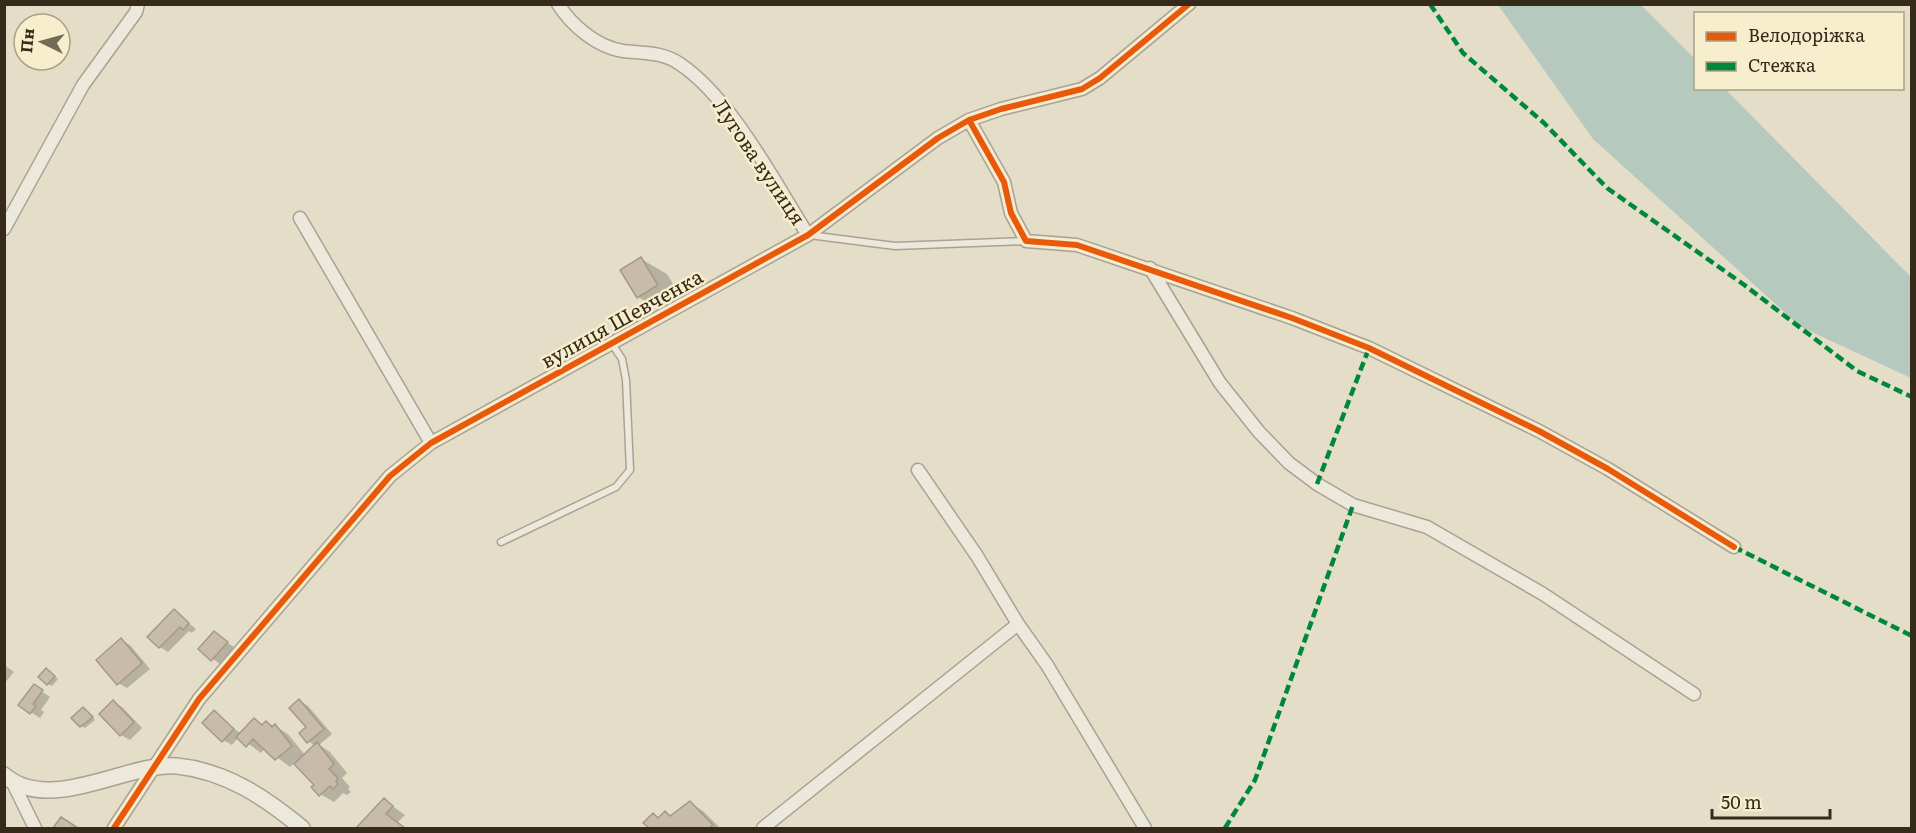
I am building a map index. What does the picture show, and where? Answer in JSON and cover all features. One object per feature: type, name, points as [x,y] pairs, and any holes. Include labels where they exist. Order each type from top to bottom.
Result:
[{"type":"street","points":[[4,229],[83,86],[136,12],[138,4]]},
{"type":"street","name":"Лугова вулиця","points":[[558,4],[567,19],[589,36],[620,51],[668,57],[681,64],[705,85],[732,117],[808,235]]},
{"type":"street","name":"вулиця Шевченка","points":[[114,828],[207,690],[390,476],[431,443],[808,235],[938,138],[969,120],[1001,109],[1082,89],[1100,78],[1189,4]]},
{"type":"street","points":[[969,120],[1004,182],[1011,213],[1026,241],[1077,245],[1292,318],[1369,348],[1539,431],[1608,469],[1734,547]]},
{"type":"street","points":[[300,218],[431,443]]},
{"type":"street","points":[[1150,268],[1220,383],[1259,432],[1289,463],[1317,484],[1353,505],[1427,527],[1543,594],[1694,694]]},
{"type":"street","points":[[918,470],[1047,665],[1145,828]]},
{"type":"street","points":[[763,828],[1018,624]]},
{"type":"street","points":[[9,779],[41,789],[72,789],[155,767],[176,766],[221,776],[272,803],[302,828]]},
{"type":"street","points":[[9,779],[34,828]]},
{"type":"lane","points":[[808,235],[895,246],[1026,241]]},
{"type":"lane","points":[[501,542],[616,487],[630,470],[626,380],[622,359],[612,344]]},
{"type":"shaded area","points":[[1498,5],[1641,5],[1694,58],[1694,90],[1726,90],[1911,277],[1911,378],[1801,327],[1593,139]]},
{"type":"building","points":[[641,257],[658,285],[637,298],[620,270]]},
{"type":"building","points":[[174,609],[189,623],[183,630],[180,627],[159,648],[147,637]]},
{"type":"building","points":[[214,631],[228,642],[211,661],[198,649]]},
{"type":"building","points":[[121,638],[142,663],[117,685],[96,660]]},
{"type":"building","points":[[46,668],[55,676],[47,685],[38,677]]},
{"type":"building","points":[[34,684],[43,690],[33,704],[36,706],[30,714],[18,705]]},
{"type":"building","points":[[299,699],[324,729],[307,743],[299,733],[306,727],[289,708]]},
{"type":"building","points":[[113,700],[134,722],[120,736],[99,714]]},
{"type":"building","points":[[83,707],[93,717],[80,727],[71,718]]},
{"type":"building","points":[[214,710],[234,729],[222,742],[202,723]]},
{"type":"building","points":[[254,718],[262,725],[266,721],[272,727],[275,724],[292,746],[275,760],[253,739],[246,747],[236,737]]},
{"type":"building","points":[[317,742],[334,764],[329,769],[338,778],[336,781],[338,784],[333,789],[330,786],[319,796],[311,787],[314,785],[294,764]]},
{"type":"building","points":[[384,798],[393,806],[386,814],[405,828],[356,828]]},
{"type":"building","points":[[690,801],[713,825],[709,828],[649,828],[643,823],[653,813],[658,818],[665,811],[670,816]]},
{"type":"building","points":[[61,817],[78,828],[53,828]]},
{"type":"marked path","points":[[1430,4],[1463,53],[1544,123],[1607,188],[1743,284],[1857,371],[1912,397]]},
{"type":"marked path","points":[[1317,484],[1369,348]]},
{"type":"marked path","points":[[1225,828],[1255,780],[1353,505]]},
{"type":"marked path","points":[[1734,547],[1912,636]]},
{"type":"cycle path","points":[[114,828],[199,699],[390,476],[431,443],[808,235],[938,138],[969,120],[1001,109],[1082,89],[1100,78],[1189,4]]},
{"type":"cycle path","points":[[969,120],[1004,182],[1011,213],[1026,241],[1077,245],[1292,318],[1369,348],[1539,431],[1608,469],[1734,547]]}]
